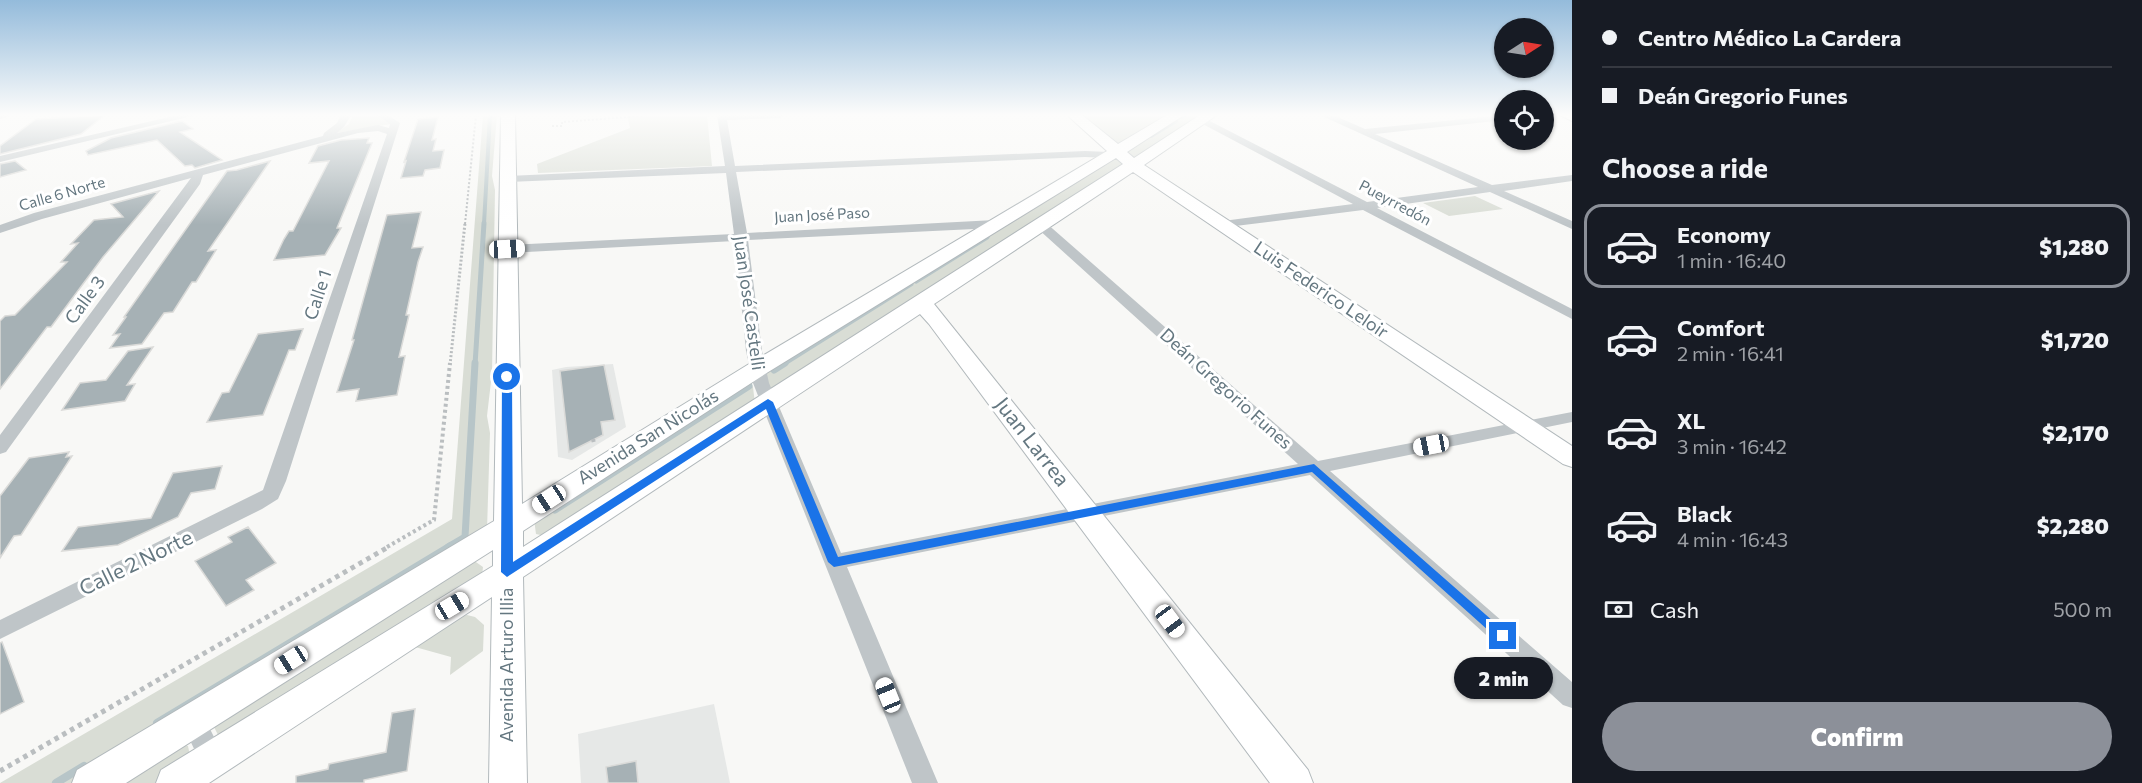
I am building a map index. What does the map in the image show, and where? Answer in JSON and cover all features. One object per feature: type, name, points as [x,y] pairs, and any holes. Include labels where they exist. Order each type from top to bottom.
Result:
[{"type":"street","points":[[0,159],[32,152]]},
{"type":"street","name":"Calle 6 Norte","points":[[0,229],[38,216],[279,152]]},
{"type":"street","name":"Calle 1","points":[[271,494],[386,152]]},
{"type":"street","name":"Avenida Arturo Illia","points":[[507,152],[508,783]]},
{"type":"street","name":"Juan José Castelli","points":[[728,152],[757,369],[768,402],[925,783]]},
{"type":"street","name":"Avenida San Nicolás","points":[[175,783],[507,572],[1154,152]]},
{"type":"street","name":"Pueyrredón","points":[[1267,152],[1572,315]]},
{"type":"street","points":[[1406,152],[1572,225]]},
{"type":"street","points":[[506,179],[1112,153]]},
{"type":"street","name":"Luis Federico Leloir","points":[[1112,153],[1572,458]]},
{"type":"street","name":"Avenida San Nicolás","points":[[92,783],[757,369],[1112,153]]},
{"type":"street","name":"Calle 3","points":[[0,448],[196,182],[198,173]]},
{"type":"street","points":[[1223,225],[1572,178]]},
{"type":"street","name":"Juan José Paso","points":[[507,249],[995,224]]},
{"type":"street","name":"Deán Gregorio Funes","points":[[1041,225],[1572,697]]},
{"type":"street","name":"Juan Larrea","points":[[921,303],[937,319],[1087,512],[1294,783]]},
{"type":"street","points":[[834,562],[1572,417]]},
{"type":"street","name":"Calle 2 Norte","points":[[0,630],[271,494]]},
{"type":"street","points":[[193,721],[212,759]]},
{"type":"path","points":[[0,771],[434,520],[472,152]]},
{"type":"shaded area","points":[[480,152],[494,152],[492,373],[487,416],[490,433],[487,530],[78,783],[0,783],[452,519]]},
{"type":"shaded area","points":[[569,152],[711,152],[712,166],[538,173],[537,164]]},
{"type":"shaded area","points":[[1123,152],[1150,152],[1137,160],[1121,153]]},
{"type":"shaded area","points":[[1116,157],[1126,164],[774,390],[769,387],[765,369]]},
{"type":"shaded area","points":[[1475,196],[1503,209],[1449,216],[1423,203]]},
{"type":"shaded area","points":[[613,364],[626,427],[572,460],[558,457],[552,370]]},
{"type":"shaded area","points":[[749,384],[753,387],[755,404],[545,536],[536,534],[534,519]]},
{"type":"shaded area","points":[[473,560],[483,567],[482,576],[218,735],[214,727]]},
{"type":"shaded area","points":[[459,616],[475,617],[484,625],[483,651],[450,675],[451,657],[415,647]]},
{"type":"shaded area","points":[[714,704],[730,783],[581,783],[578,734]]},
{"type":"shaded area","points":[[178,743],[188,746],[190,756],[165,783],[101,783]]},
{"type":"building","points":[[86,152],[104,152],[88,155]]},
{"type":"building","points":[[169,152],[209,152],[222,160],[195,168],[192,165],[185,166]]},
{"type":"building","points":[[315,152],[368,152],[337,228],[341,228],[325,255],[274,260],[289,231],[293,231],[329,161],[309,163]]},
{"type":"building","points":[[407,152],[444,152],[440,168],[425,170],[423,176],[401,178],[406,161],[404,162]]},
{"type":"building","points":[[15,161],[26,170],[0,177],[0,164]]},
{"type":"building","points":[[270,161],[208,251],[216,250],[196,282],[192,282],[173,312],[164,313],[142,344],[110,348],[120,334],[113,335],[126,317],[124,317],[227,171]]},
{"type":"building","points":[[159,191],[103,257],[51,327],[47,327],[0,389],[0,321],[5,316],[15,315],[67,262],[61,262],[78,243],[71,244],[94,220],[123,217],[111,204]]},
{"type":"building","points":[[421,212],[412,248],[423,247],[406,315],[409,315],[399,357],[405,356],[397,395],[356,401],[359,389],[337,392],[354,340],[352,340],[387,215]]},
{"type":"building","points":[[303,329],[295,350],[289,350],[263,415],[207,422],[222,393],[229,392],[258,334]]},
{"type":"building","points":[[153,347],[127,385],[135,384],[125,401],[62,410],[80,383],[106,380],[128,351]]},
{"type":"building","points":[[604,365],[615,420],[601,422],[603,435],[569,452],[560,371]]},
{"type":"building","points":[[69,452],[66,457],[72,456],[21,535],[14,536],[0,558],[0,496],[29,458]]},
{"type":"building","points":[[222,466],[215,489],[191,493],[178,517],[118,545],[62,551],[78,527],[151,518],[173,473]]},
{"type":"building","points":[[248,527],[276,563],[246,580],[254,590],[226,606],[195,561],[232,542],[228,537]]},
{"type":"building","points":[[2,642],[24,702],[0,714],[0,643]]},
{"type":"building","points":[[415,709],[407,771],[364,780],[364,783],[296,783],[296,776],[328,769],[329,764],[386,752],[392,713]]},
{"type":"building","points":[[636,761],[638,783],[608,783],[606,767]]},
{"type":"waterway","points":[[484,224],[488,152]]},
{"type":"waterway","points":[[475,365],[484,223]]},
{"type":"waterway","points":[[916,281],[987,237]]},
{"type":"waterway","points":[[782,365],[911,284]]},
{"type":"waterway","points":[[448,547],[465,537],[475,363]]},
{"type":"waterway","points":[[774,370],[785,363]]},
{"type":"waterway","points":[[555,510],[749,386]]},
{"type":"waterway","points":[[157,723],[451,546]]},
{"type":"waterway","points":[[56,783],[84,766]]},
{"type":"route","points":[[507,377],[507,572],[768,402],[834,562],[1314,468],[1503,636]]}]
